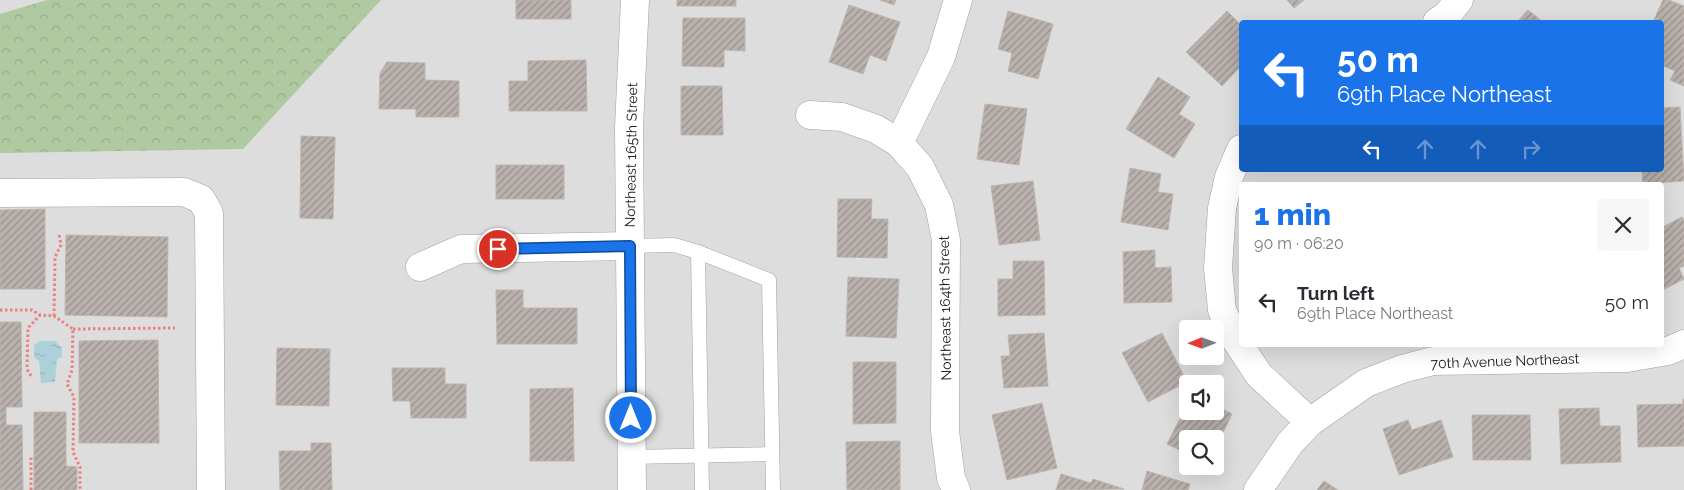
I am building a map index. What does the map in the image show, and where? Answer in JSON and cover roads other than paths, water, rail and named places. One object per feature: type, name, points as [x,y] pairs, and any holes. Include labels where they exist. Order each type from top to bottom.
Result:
[{"type":"street","name":"Northeast 165th Street","points":[[632,490],[629,126],[635,0]]},
{"type":"street","points":[[810,115],[842,117],[876,129],[899,143],[941,57],[958,0]]},
{"type":"street","points":[[1440,20],[1447,15],[1459,0]]},
{"type":"street","name":"Northeast 164th Street","points":[[899,143],[920,166],[939,205],[946,240],[945,430],[952,478],[956,490]]},
{"type":"street","points":[[1239,154],[1229,177],[1222,208],[1218,268],[1222,310],[1239,345]]},
{"type":"street","points":[[0,193],[184,192],[201,199],[209,213],[211,490]]},
{"type":"street","points":[[420,266],[461,249],[630,246]]},
{"type":"street","name":"70th Avenue Northeast","points":[[1258,490],[1290,443],[1310,422],[1366,383],[1402,369],[1433,361],[1627,358],[1668,350],[1684,344]]},
{"type":"street","points":[[1241,347],[1259,375],[1310,422]]},
{"type":"lane","points":[[630,246],[674,245],[698,252],[769,280],[773,490]]},
{"type":"lane","points":[[698,252],[702,490]]},
{"type":"lane","points":[[632,457],[772,454]]},
{"type":"water","points":[[40,341],[55,341],[62,348],[62,357],[57,359],[55,382],[41,383],[39,361],[34,357],[34,345]]}]
